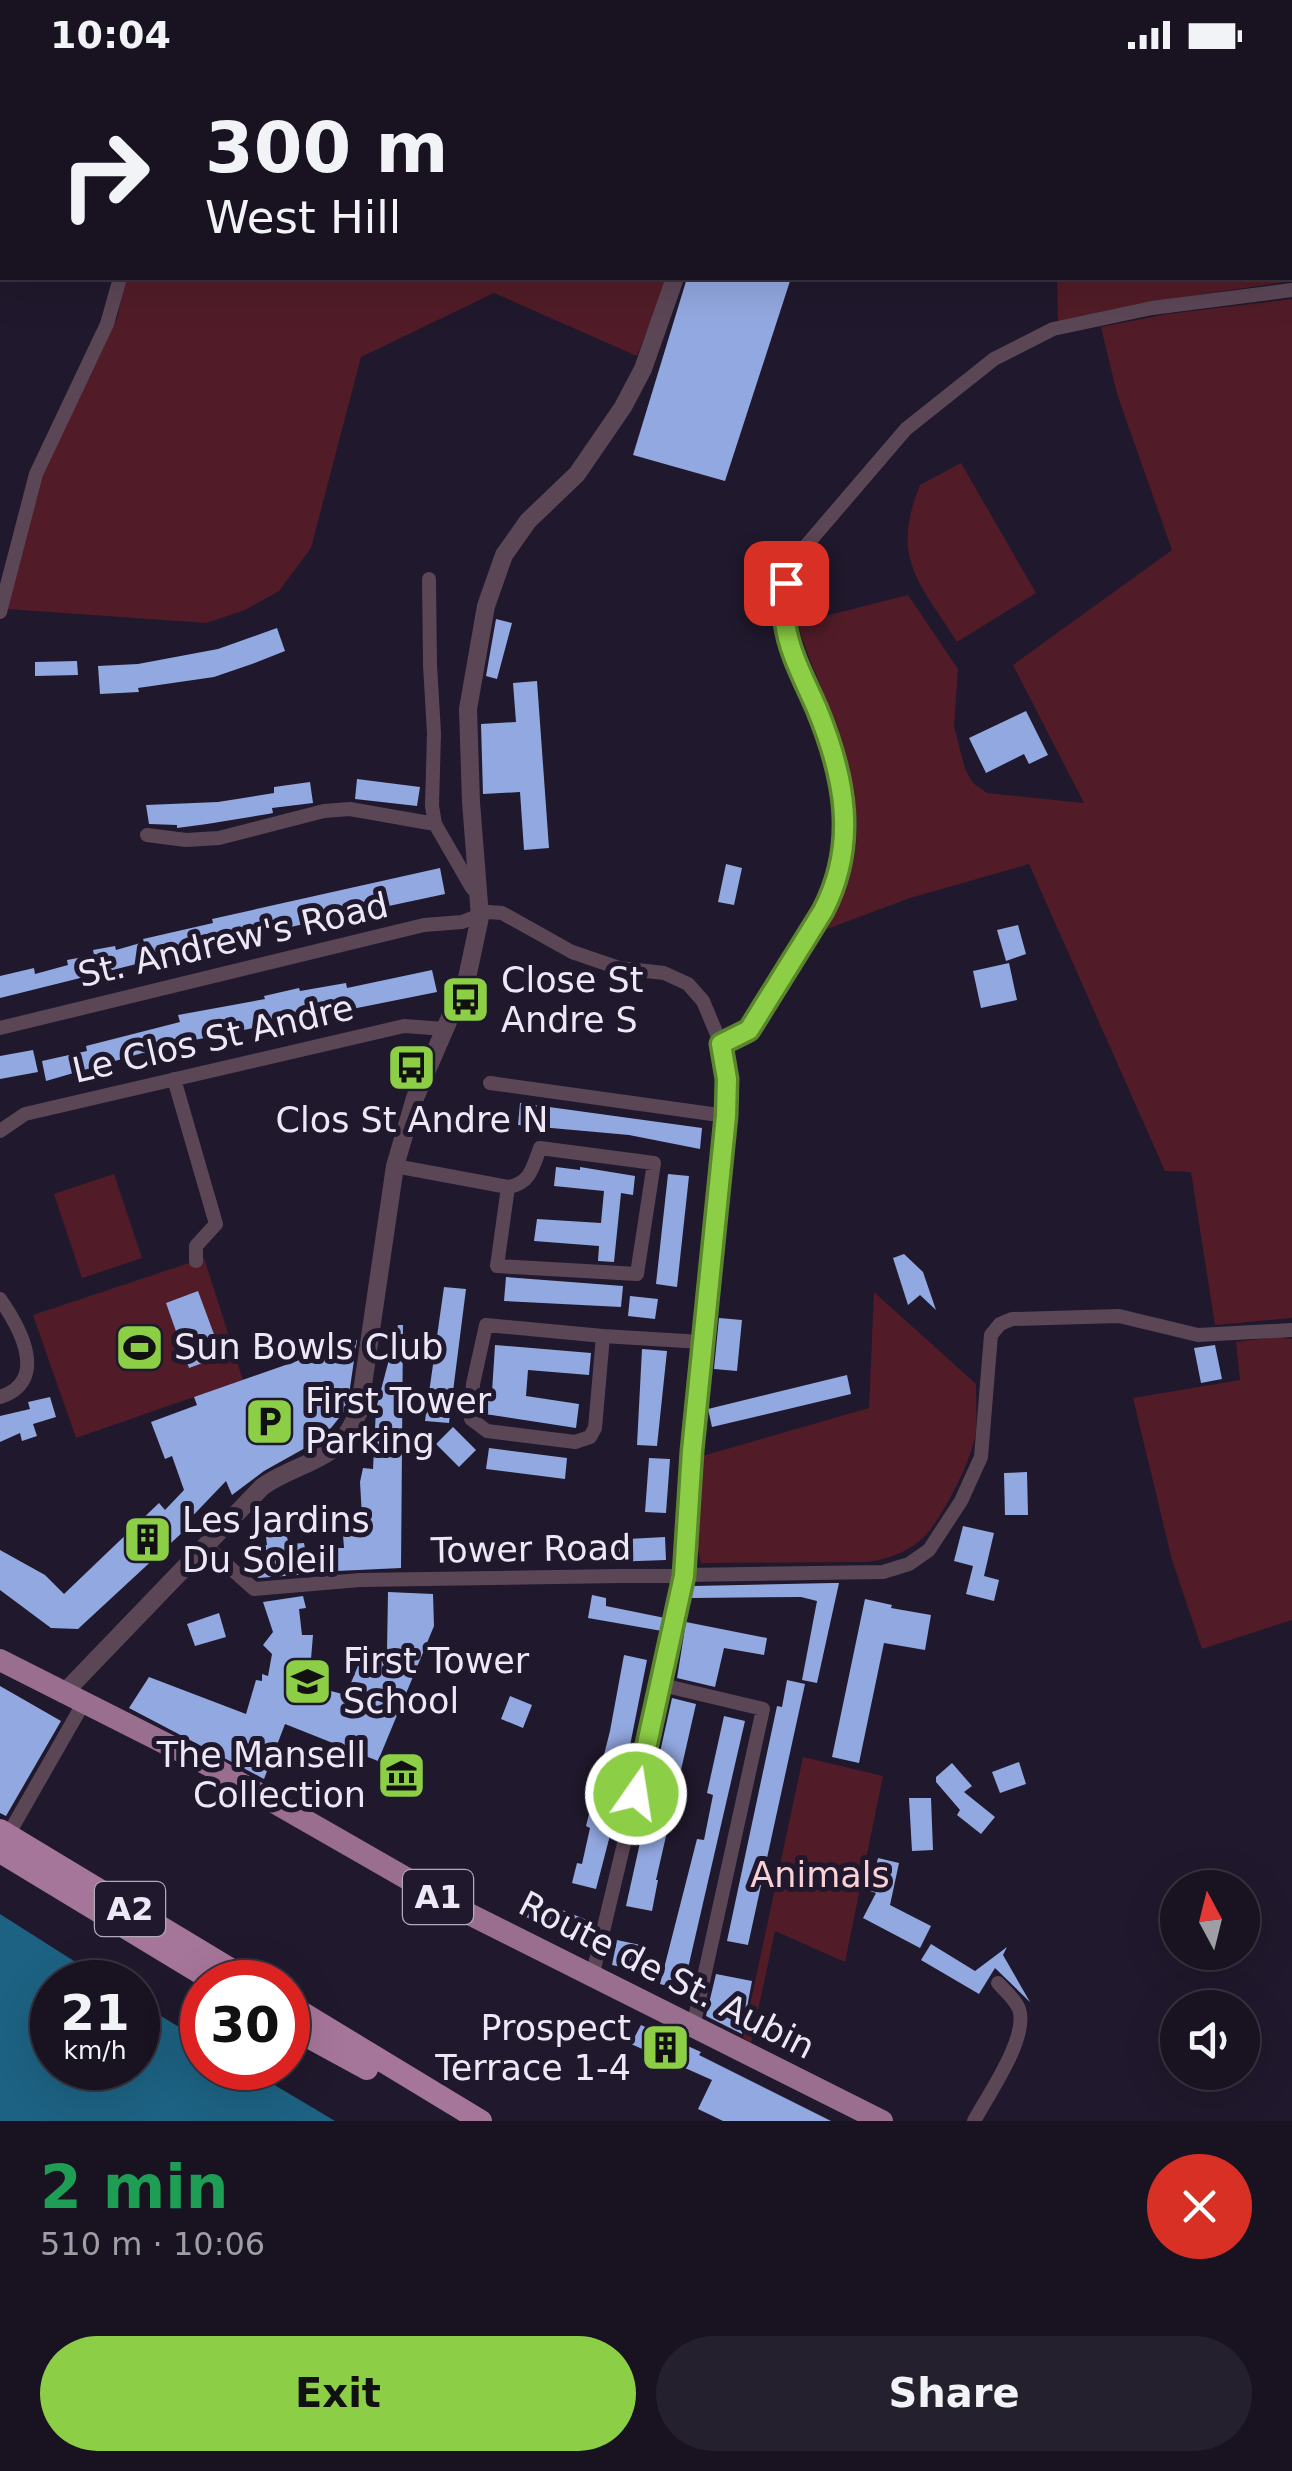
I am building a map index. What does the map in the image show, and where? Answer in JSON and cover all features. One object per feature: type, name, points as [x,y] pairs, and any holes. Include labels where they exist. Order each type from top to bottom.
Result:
[{"type":"highway","name":"A2","points":[[2,1839],[182,1960]]},
{"type":"highway","name":"A2","points":[[2,1839],[214,1960]]},
{"type":"highway","points":[[310,2017],[481,2121]]},
{"type":"highway","points":[[310,2038],[451,2121]]},
{"type":"main road","name":"Route de St. Aubin","points":[[0,1660],[214,1768],[393,1872],[693,2027],[848,2114],[882,2121]]},
{"type":"street","points":[[0,612],[36,474],[107,324],[119,280]]},
{"type":"street","points":[[2,1839],[73,1699],[262,1487],[278,1475],[334,1449],[346,1437],[358,1412],[396,1166],[415,1098],[466,978],[480,917],[468,709],[486,606],[504,555],[528,521],[577,474],[623,407],[643,369],[674,280]]},
{"type":"street","points":[[721,1044],[749,1030],[823,911],[844,852],[846,813],[835,764],[819,713],[791,650],[785,621],[786,583],[792,562],[906,429],[994,359],[1054,329],[1152,308],[1292,290]]},
{"type":"street","points":[[430,580],[435,824],[472,888],[479,890]]},
{"type":"street","points":[[148,834],[186,840],[219,838],[350,808],[435,824]]},
{"type":"street","name":"St. Andrew's Road","points":[[0,1028],[424,925],[480,917],[488,912],[502,913],[572,952],[620,968],[664,973],[688,984],[704,1001],[721,1044],[727,1079],[726,1116],[702,1342],[684,1576],[592,1977]]},
{"type":"street","name":"Le Clos St Andre","points":[[0,1131],[25,1114],[404,1026],[444,1029]]},
{"type":"street","points":[[174,1079],[216,1224],[196,1246],[196,1261]]},
{"type":"street","points":[[490,1084],[726,1116]]},
{"type":"street","points":[[396,1166],[508,1187],[520,1186],[530,1176],[540,1148],[654,1162],[637,1274],[497,1266],[508,1187]]},
{"type":"street","points":[[0,1299],[29,1366],[26,1380],[14,1392],[0,1397]]},
{"type":"street","name":"Tower Road","points":[[206,1546],[254,1590],[360,1580],[884,1572],[909,1564],[929,1550],[961,1501],[981,1457],[992,1335],[1000,1324],[1012,1319],[1119,1316],[1198,1335],[1292,1330]]},
{"type":"street","points":[[603,1336],[590,1437],[575,1442],[486,1431],[471,1419],[473,1384],[486,1325],[702,1342]]},
{"type":"street","points":[[662,1685],[763,1709],[693,2027]]},
{"type":"street","points":[[974,2121],[1019,2036],[1021,2013],[998,1984]]},
{"type":"green space","points":[[125,280],[667,280],[637,356],[494,293],[361,357],[311,548],[279,591],[245,610],[206,623],[7,609],[41,476],[118,316]]},
{"type":"green space","points":[[1057,280],[1292,280],[1150,302],[1058,321]]},
{"type":"green space","points":[[1292,299],[1292,1318],[1215,1325],[1191,1172],[1165,1171],[1029,864],[910,898],[827,929],[853,864],[856,806],[842,747],[798,623],[908,595],[958,669],[954,726],[965,769],[973,783],[987,793],[1084,803],[1013,665],[1172,550],[1117,394],[1101,327],[1167,314]]},
{"type":"green space","points":[[961,463],[1036,593],[957,642],[913,568],[908,532],[920,485]]},
{"type":"green space","points":[[114,1174],[142,1258],[82,1278],[54,1194]]},
{"type":"green space","name":"Sun Bowls Club","points":[[204,1258],[243,1380],[76,1438],[33,1315]]},
{"type":"green space","points":[[874,1292],[976,1384],[974,1442],[940,1516],[912,1547],[875,1561],[701,1563],[693,1529],[699,1457],[869,1408]]},
{"type":"green space","points":[[1292,1339],[1292,1620],[1202,1649],[1172,1560],[1133,1398],[1240,1380],[1236,1342]]},
{"type":"green space","name":"Animals","points":[[803,1757],[883,1776],[845,1962],[775,1931],[751,2043],[743,2038]]},
{"type":"water","points":[[0,1914],[72,1960],[30,1960],[30,2090],[160,2090],[160,2015],[180,2028],[180,2090],[283,2090],[335,2121],[0,2121]]},
{"type":"building","points":[[686,280],[790,280],[725,481],[633,455]]},
{"type":"building","points":[[496,619],[512,623],[497,679],[486,676]]},
{"type":"building","points":[[277,628],[285,651],[252,664],[214,677],[138,688],[139,692],[100,694],[98,666],[138,664],[218,649]]},
{"type":"building","points":[[77,661],[78,675],[35,676],[35,662]]},
{"type":"building","points":[[537,681],[549,848],[524,850],[520,792],[483,794],[481,724],[516,722],[513,683]]},
{"type":"building","points":[[1026,711],[1048,755],[1029,764],[1024,754],[986,773],[969,738]]},
{"type":"building","points":[[357,779],[420,787],[417,806],[355,799]]},
{"type":"building","points":[[310,782],[313,803],[177,828],[149,824],[146,805],[218,802],[274,793],[274,787]]},
{"type":"building","points":[[726,864],[742,868],[734,905],[718,902]]},
{"type":"building","points":[[440,868],[445,894],[253,935],[0,998],[0,976],[34,968],[35,974],[68,965],[67,960],[94,955],[93,950],[115,946],[116,950],[144,942],[143,939],[213,923],[212,919]]},
{"type":"building","points":[[1018,925],[1026,954],[1006,961],[997,930]]},
{"type":"building","points":[[1009,963],[1017,1000],[981,1008],[973,971]]},
{"type":"building","points":[[432,970],[437,992],[357,1008],[320,1012],[319,1008],[46,1081],[42,1061],[180,1022],[178,1015],[265,999],[264,996],[299,988],[300,991],[346,983],[347,988]]},
{"type":"building","points":[[33,1050],[38,1072],[0,1079],[0,1056]]},
{"type":"building","points":[[520,1103],[702,1128],[700,1149],[629,1135],[518,1125]]},
{"type":"building","points":[[556,1167],[635,1176],[633,1195],[621,1193],[614,1262],[598,1261],[599,1246],[534,1241],[537,1219],[601,1223],[604,1191],[554,1186]]},
{"type":"building","points":[[668,1174],[689,1176],[677,1287],[656,1284]]},
{"type":"building","points":[[904,1254],[923,1272],[936,1310],[920,1295],[908,1305],[893,1258]]},
{"type":"building","points":[[506,1277],[623,1286],[621,1307],[504,1301]]},
{"type":"building","points":[[444,1287],[466,1289],[449,1423],[425,1421]]},
{"type":"building","points":[[198,1291],[222,1356],[189,1368],[166,1303]]},
{"type":"building","points":[[630,1296],[658,1299],[655,1319],[628,1316]]},
{"type":"building","points":[[719,1318],[742,1320],[737,1371],[714,1369]]},
{"type":"building","points":[[398,1325],[403,1325],[401,1568],[337,1571],[336,1548],[344,1548],[343,1535],[363,1534],[360,1482],[363,1468],[373,1469],[376,1409]]},
{"type":"building","points":[[357,1340],[347,1408],[323,1438],[264,1471],[232,1495],[226,1481],[182,1527],[185,1530],[78,1629],[51,1628],[0,1590],[0,1550],[45,1575],[64,1594],[159,1503],[165,1510],[184,1490],[172,1456],[165,1459],[151,1422],[197,1405],[194,1397]]},
{"type":"building","points":[[495,1345],[591,1353],[589,1375],[528,1370],[526,1396],[579,1404],[576,1428],[485,1414],[488,1391],[492,1392]]},
{"type":"building","points":[[1215,1345],[1222,1379],[1201,1383],[1194,1348]]},
{"type":"building","points":[[642,1349],[667,1351],[657,1446],[637,1445]]},
{"type":"building","points":[[847,1375],[851,1394],[712,1427],[708,1409]]},
{"type":"building","points":[[50,1397],[56,1417],[33,1424],[37,1436],[22,1441],[20,1433],[0,1442],[0,1416],[30,1409],[28,1402]]},
{"type":"building","points":[[453,1427],[476,1450],[459,1467],[436,1444]]},
{"type":"building","points":[[489,1448],[567,1458],[565,1479],[486,1469]]},
{"type":"building","points":[[649,1458],[670,1459],[666,1513],[645,1512]]},
{"type":"building","points":[[1027,1472],[1028,1515],[1005,1515],[1004,1473]]},
{"type":"building","points":[[963,1526],[994,1533],[984,1576],[999,1580],[994,1601],[966,1594],[973,1566],[954,1561]]},
{"type":"building","points":[[286,1534],[289,1544],[304,1543],[310,1574],[258,1578],[249,1547],[267,1545],[266,1537]]},
{"type":"building","points":[[665,1537],[666,1560],[610,1562],[609,1540]]},
{"type":"building","points":[[839,1583],[817,1683],[802,1680],[817,1601],[801,1597],[692,1598],[693,1586]]},
{"type":"building","name":"First Tower School","points":[[388,1592],[433,1594],[434,1626],[378,1761],[285,1724],[264,1779],[129,1708],[149,1677],[246,1714],[256,1680],[262,1681],[262,1674],[268,1676],[272,1654],[263,1645],[273,1632],[263,1602],[303,1596],[306,1608],[299,1609],[302,1635],[313,1635],[311,1659],[301,1659],[301,1683],[346,1695],[362,1656],[380,1660],[382,1649],[387,1651]]},
{"type":"building","points":[[592,1595],[606,1598],[606,1606],[665,1618],[662,1631],[588,1618]]},
{"type":"building","points":[[865,1599],[931,1615],[925,1650],[884,1643],[859,1763],[832,1757]]},
{"type":"building","points":[[219,1613],[226,1637],[195,1646],[187,1624]]},
{"type":"building","points":[[686,1622],[767,1638],[764,1655],[724,1648],[715,1687],[677,1678]]},
{"type":"building","points":[[624,1655],[647,1660],[619,1801],[596,1889],[572,1883],[577,1863],[582,1864],[590,1828],[586,1826]]},
{"type":"building","points":[[787,1680],[805,1684],[748,1945],[727,1941],[777,1706],[782,1707]]},
{"type":"building","points":[[0,1686],[61,1721],[6,1816],[0,1813]]},
{"type":"building","points":[[510,1696],[532,1705],[523,1728],[501,1719]]},
{"type":"building","points":[[672,1698],[696,1704],[652,1911],[626,1906]]},
{"type":"building","points":[[724,1716],[745,1721],[683,1990],[660,1984],[697,1839],[704,1840],[713,1795],[707,1793]]},
{"type":"building","points":[[1019,1762],[1026,1784],[1000,1793],[992,1772]]},
{"type":"building","points":[[952,1763],[972,1786],[964,1792],[995,1817],[981,1834],[957,1815],[960,1810],[936,1782],[936,1777]]},
{"type":"building","points":[[909,1798],[931,1798],[933,1850],[912,1851]]},
{"type":"building","points":[[878,1858],[899,1863],[890,1905],[931,1926],[920,1948],[863,1918],[876,1893],[870,1891]]},
{"type":"building","points":[[531,1897],[594,1923],[590,1942],[523,1916]]},
{"type":"building","points":[[617,1940],[645,1946],[640,1971],[612,1965]]},
{"type":"building","points":[[931,1944],[975,1971],[1007,1947],[1003,1955],[1030,2002],[995,1968],[979,1994],[921,1960]]},
{"type":"building","points":[[716,1974],[752,1981],[742,2034],[706,2016]]},
{"type":"building","points":[[641,2025],[831,2121],[723,2121],[698,2109],[712,2080],[631,2044]]},
{"type":"place","name":"Close St Andre S","points":[[466,1000]]},
{"type":"place","name":"Clos St Andre N","points":[[412,1068]]},
{"type":"place","name":"Sun Bowls Club","points":[[139,1347]]},
{"type":"place","name":"First Tower Parking","points":[[270,1421]]},
{"type":"place","name":"Les Jardins Du Soleil","points":[[147,1540]]},
{"type":"place","name":"First Tower School","points":[[308,1681]]},
{"type":"place","name":"The Mansell Collection","points":[[401,1775]]},
{"type":"place","name":"Prospect Terrace 1-4","points":[[666,2048]]},
{"type":"route","points":[[636,1794],[684,1576],[692,1451],[726,1116],[727,1079],[721,1044],[749,1030],[823,911],[844,852],[846,813],[819,713],[791,650],[785,621],[786,583]]}]
